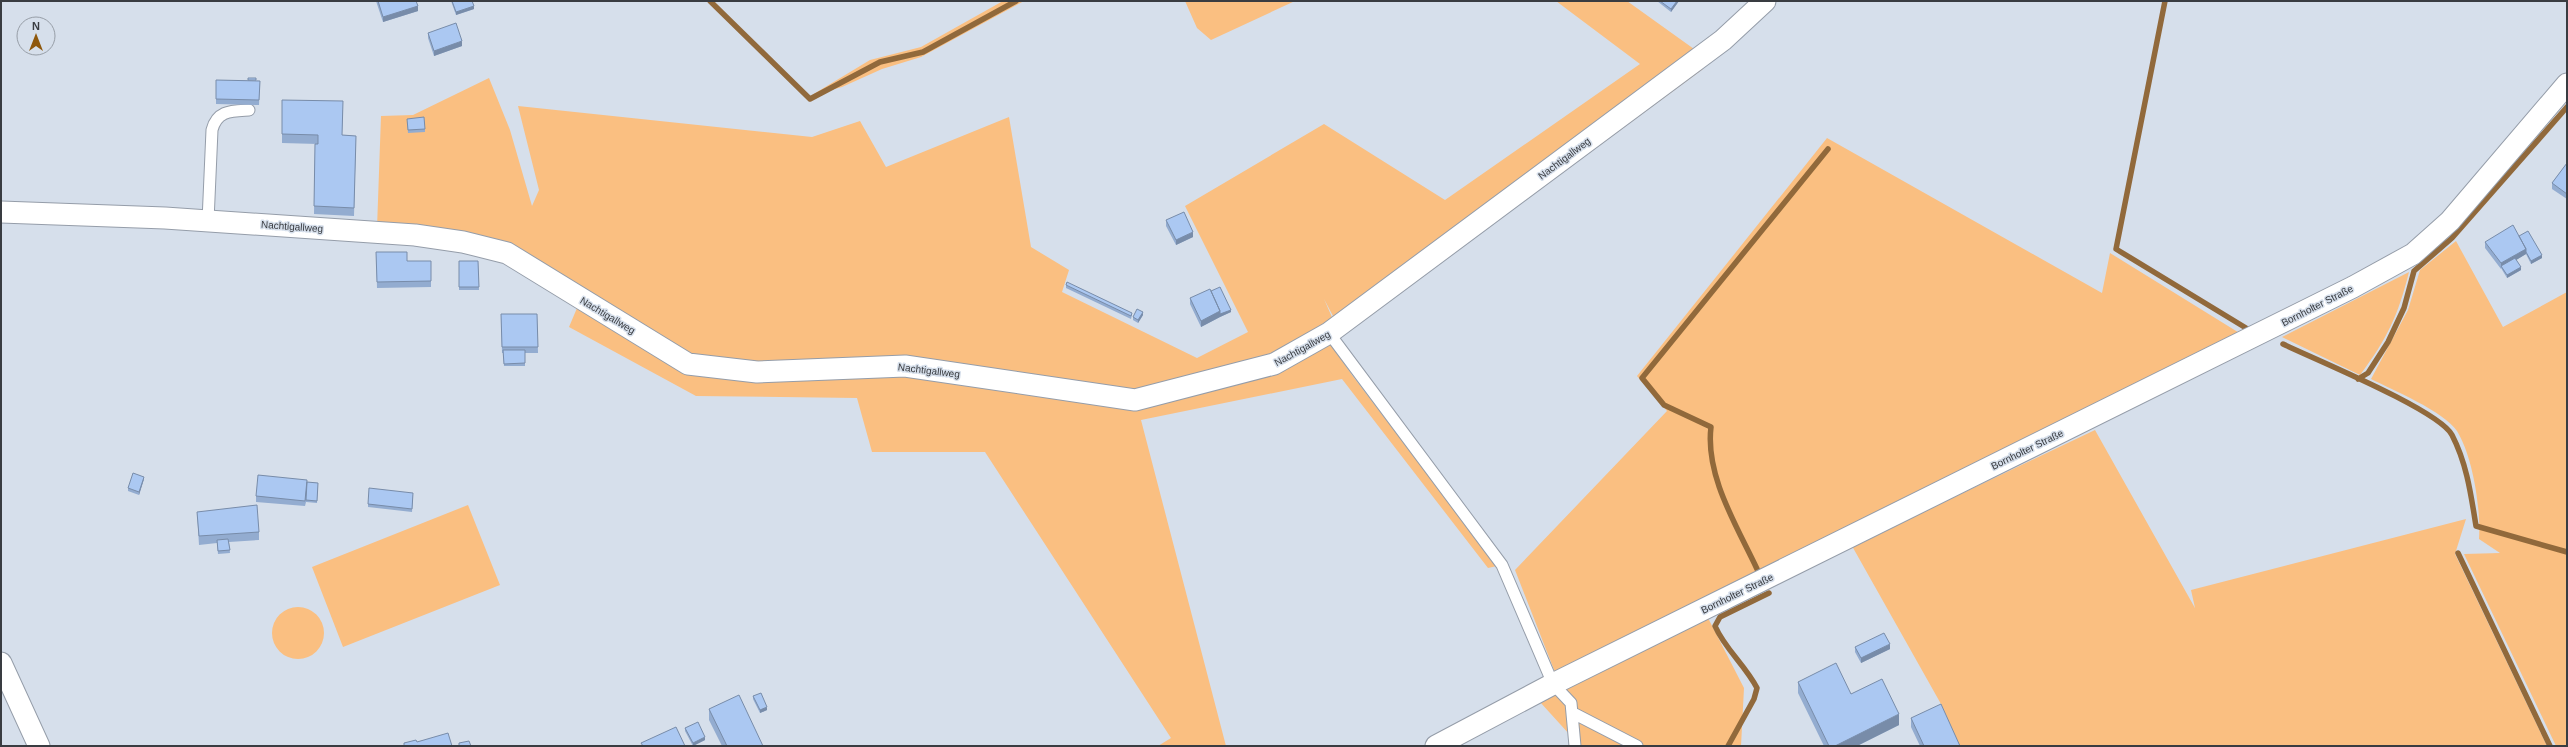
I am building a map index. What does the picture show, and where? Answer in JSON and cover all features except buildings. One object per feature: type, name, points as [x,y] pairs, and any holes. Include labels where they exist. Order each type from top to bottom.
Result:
[{"type":"street","name":"Nachtigallweg","points":[[1,212],[208,221],[414,235],[463,242],[507,254],[688,364],[757,372],[905,366],[1134,400],[1274,364],[1329,333],[1723,40],[1765,1]]},
{"type":"street","name":"Bornholter Straße","points":[[1436,746],[1553,684],[2353,288],[2413,254],[2450,221],[2567,84]]},
{"type":"street","points":[[1,662],[39,746]]},
{"type":"lane","points":[[208,221],[215,121],[228,111],[250,110]]},
{"type":"lane","points":[[1329,333],[1502,565],[1553,684],[1571,703],[1575,746]]},
{"type":"lane","points":[[1573,714],[1637,746]]},
{"type":"shaded area","points":[[1003,1],[1024,1],[921,57],[882,69],[842,87],[812,95],[870,60],[921,47]]},
{"type":"shaded area","points":[[1185,1],[1295,1],[1211,40],[1197,28]]},
{"type":"shaded area","points":[[1556,1],[1627,1],[1694,49],[1703,69],[1343,335],[1324,299],[1335,324],[1322,332],[1352,375],[1497,566],[1488,568],[1342,379],[1141,420],[1226,746],[1158,746],[1171,738],[985,452],[872,452],[857,398],[696,396],[569,327],[580,301],[506,246],[377,228],[381,116],[413,115],[489,78],[510,130],[532,206],[539,190],[518,106],[812,137],[860,121],[886,167],[1009,117],[1031,247],[1069,270],[1062,292],[1197,358],[1248,332],[1185,206],[1324,124],[1445,200],[1640,64]]},
{"type":"shaded area","points":[[1827,138],[2102,293],[2110,253],[2241,334],[1556,675],[1515,570],[1667,411],[1637,376]]},
{"type":"shaded area","points":[[2456,241],[2503,327],[2567,292],[2567,746],[2556,746],[2464,554],[2500,553],[2479,539],[2479,513],[2475,484],[2472,469],[2463,442],[2457,431],[2441,416],[2404,395],[2371,379],[2408,310],[2420,270]]},
{"type":"shaded area","points":[[2409,272],[2396,314],[2378,350],[2360,375],[2282,337]]},
{"type":"shaded area","points":[[2095,430],[2195,608],[2191,590],[2466,519],[2455,554],[2547,746],[1959,746],[1941,704],[1852,546]]},
{"type":"shaded area","points":[[468,505],[500,585],[343,647],[312,567]]},
{"type":"shaded area","points":[[298,607],[308,609],[316,615],[322,623],[324,633],[322,643],[316,651],[308,657],[298,659],[288,657],[280,651],[274,643],[272,633],[274,623],[280,615],[288,609]]},
{"type":"shaded area","points":[[1708,618],[1744,688],[1741,746],[1580,746],[1540,702]]},
{"type":"waterway","points":[[710,1],[810,99],[880,62],[923,52],[1016,1]]},
{"type":"waterway","points":[[2165,1],[2116,249],[2246,328]]},
{"type":"waterway","points":[[2358,379],[2368,373],[2388,342],[2404,308],[2414,271],[2452,238],[2567,107]]},
{"type":"waterway","points":[[1757,569],[1732,518],[1718,482],[1710,445],[1711,427],[1664,405],[1642,378],[1828,149]]},
{"type":"waterway","points":[[2283,344],[2401,399],[2424,412],[2442,425],[2452,435],[2465,468],[2476,526],[2567,552]]},
{"type":"waterway","points":[[2458,553],[2550,746]]},
{"type":"waterway","points":[[1728,746],[1754,699],[1757,688],[1747,672],[1724,642],[1715,626],[1720,617],[1769,593]]}]
